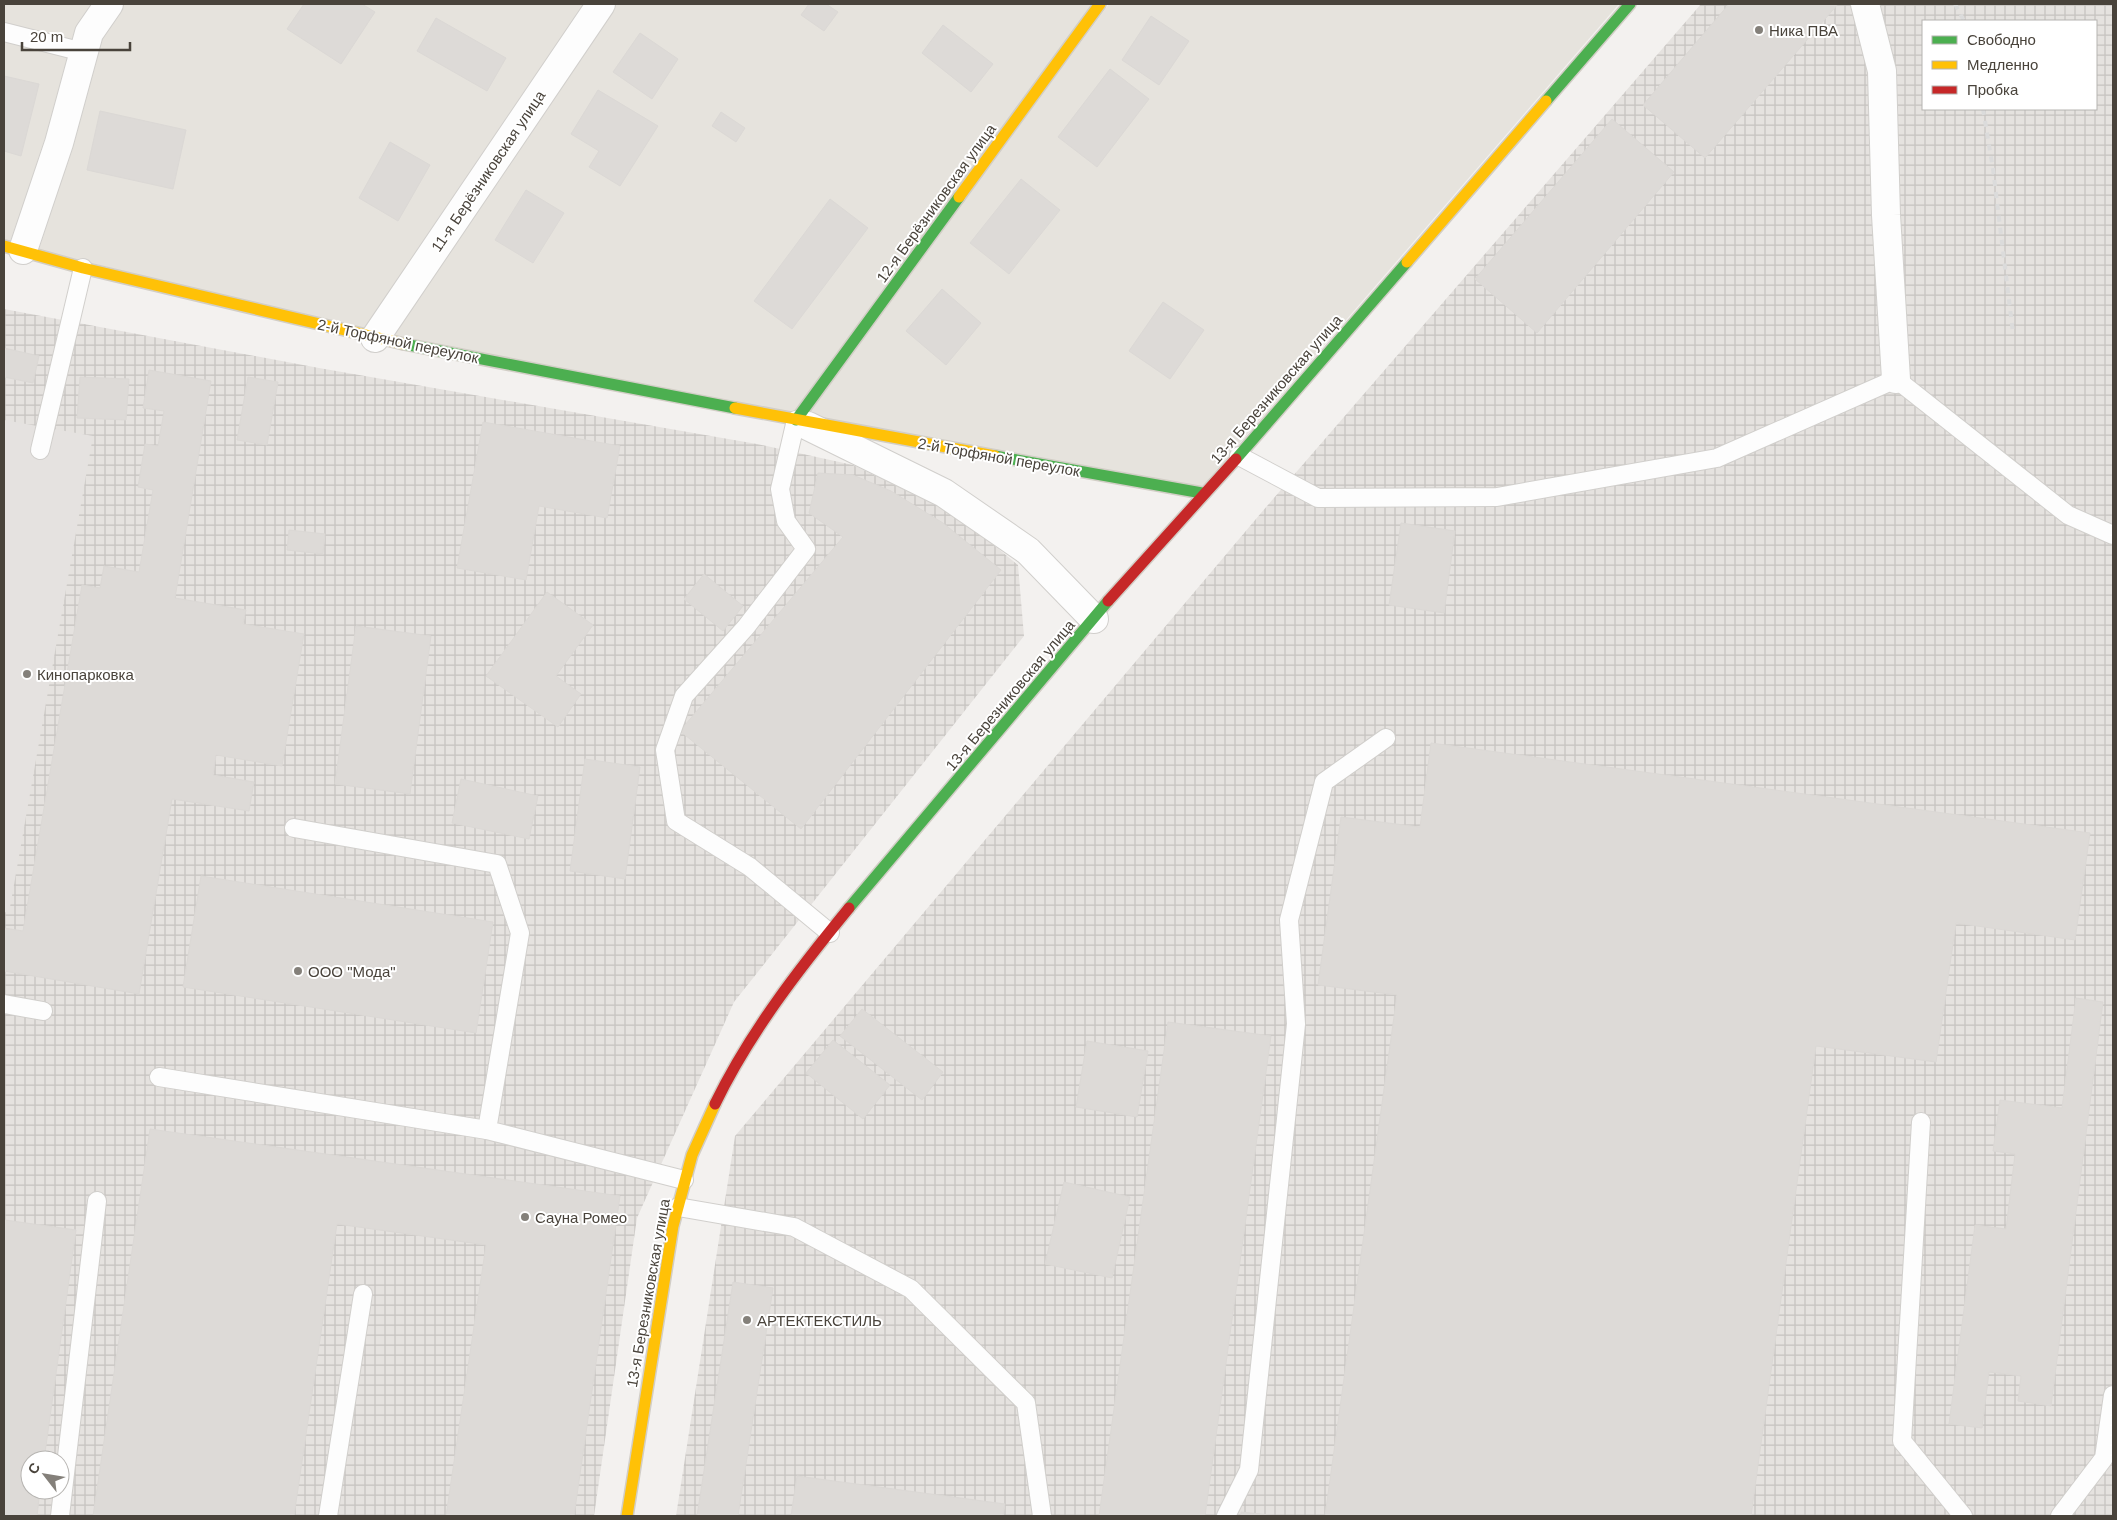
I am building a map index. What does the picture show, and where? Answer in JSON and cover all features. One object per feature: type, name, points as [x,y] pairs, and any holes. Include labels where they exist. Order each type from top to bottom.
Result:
[{"type":"street","points":[[14,248],[59,143],[89,33],[109,4]]},
{"type":"street","name":"11-я Берёзниковская улица","points":[[375,338],[601,4]]},
{"type":"street","name":"12-я Берёзниковская улица","points":[[796,420],[1100,4]]},
{"type":"street","name":"13-я Березниковская улица","points":[[626,1516],[669,1246],[684,1180],[701,1132],[751,1040],[784,991],[830,933],[1094,619],[1202,493],[1239,456],[1630,4]]},
{"type":"street","points":[[1866,4],[1882,71],[1886,215],[1896,379]]},
{"type":"street","name":"2-й Торфяной переулок","points":[[14,248],[82,268],[375,338],[796,420],[1202,493]]},
{"type":"street","name":"2-й Торфяной переулок","points":[[796,420],[944,493],[1028,551],[1094,619]]},
{"type":"lane","points":[[4,32],[83,52]]},
{"type":"lane","points":[[40,450],[82,268]]},
{"type":"lane","points":[[1239,456],[1318,498],[1497,497],[1717,458],[1896,379],[2068,515],[2113,535]]},
{"type":"lane","points":[[796,420],[780,489],[786,522],[806,549],[746,627],[684,696],[665,750],[676,821],[750,867],[830,933]]},
{"type":"lane","points":[[1226,1516],[1249,1470],[1296,1024],[1289,920],[1324,782],[1386,738]]},
{"type":"lane","points":[[294,828],[497,864],[520,933],[486,1130]]},
{"type":"lane","points":[[4,1004],[43,1011]]},
{"type":"lane","points":[[160,1077],[486,1130],[684,1180]]},
{"type":"lane","points":[[1922,1122],[1902,1441],[1963,1516]]},
{"type":"lane","points":[[60,1516],[97,1201]]},
{"type":"lane","points":[[678,1207],[794,1227],[911,1288],[1026,1403],[1042,1516]]},
{"type":"lane","points":[[328,1516],[364,1294]]},
{"type":"lane","points":[[2060,1516],[2104,1458],[2113,1395]]},
{"type":"shaded area","points":[[4,4],[103,4],[21,246],[4,242]]},
{"type":"shaded area","points":[[115,4],[595,4],[374,333],[31,248],[94,35]]},
{"type":"shaded area","points":[[608,4],[1092,4],[794,414],[384,335]]},
{"type":"shaded area","points":[[1109,4],[1619,4],[1200,489],[804,417]]},
{"type":"shaded area","points":[[1701,4],[2113,4],[2113,1516],[676,1516],[735,1136],[1261,513]]},
{"type":"shaded area","points":[[4,309],[319,368],[757,444],[853,465],[957,515],[1018,565],[1024,636],[734,1002],[637,1218],[594,1516],[4,1516]]},
{"type":"shaded area","name":"Кинопарковка","points":[[4,420],[93,436],[9,913],[4,912]]},
{"type":"building","points":[[304,4],[362,4],[375,12],[341,64],[287,29]]},
{"type":"building","points":[[809,4],[826,4],[838,12],[824,31],[801,15]]},
{"type":"building","points":[[1729,4],[1838,4],[1705,158],[1643,105]]},
{"type":"building","points":[[1151,16],[1189,41],[1159,85],[1122,60]]},
{"type":"building","points":[[436,18],[506,58],[487,91],[417,51]]},
{"type":"building","points":[[943,25],[993,64],[971,92],[922,53]]},
{"type":"building","points":[[640,33],[678,59],[652,99],[613,72]]},
{"type":"building","points":[[1110,69],[1149,99],[1097,167],[1058,137]]},
{"type":"building","points":[[4,76],[39,84],[21,156],[4,151]]},
{"type":"building","points":[[598,90],[658,126],[620,186],[589,167],[599,151],[571,134]]},
{"type":"building","points":[[100,111],[186,130],[173,189],[87,170]]},
{"type":"building","points":[[721,112],[745,128],[736,142],[712,126]]},
{"type":"building","points":[[1612,119],[1674,172],[1537,333],[1475,279]]},
{"type":"building","points":[[390,142],[430,165],[398,221],[359,198]]},
{"type":"building","points":[[1021,179],[1060,210],[1009,274],[970,243]]},
{"type":"building","points":[[526,190],[564,213],[533,263],[495,240]]},
{"type":"building","points":[[830,199],[868,228],[792,329],[754,301]]},
{"type":"building","points":[[942,289],[981,323],[946,365],[906,331]]},
{"type":"building","points":[[1163,302],[1204,330],[1170,379],[1129,351]]},
{"type":"building","points":[[4,348],[39,356],[33,383],[4,377]]},
{"type":"building","points":[[149,370],[211,381],[175,598],[246,610],[243,624],[304,634],[282,766],[216,755],[213,775],[254,782],[249,811],[172,799],[139,994],[4,971],[4,928],[23,931],[82,585],[100,588],[104,566],[139,572],[153,490],[138,487],[145,444],[158,446],[164,411],[143,408]]},
{"type":"building","points":[[80,377],[129,379],[126,420],[77,418]]},
{"type":"building","points":[[248,377],[278,382],[267,445],[237,440]]},
{"type":"building","points":[[483,422],[620,446],[607,518],[539,506],[526,580],[457,568]]},
{"type":"building","points":[[818,473],[853,475],[891,491],[943,523],[1001,570],[801,829],[680,731],[843,537],[809,513]]},
{"type":"building","points":[[1401,523],[1455,531],[1444,613],[1389,605]]},
{"type":"building","points":[[289,530],[325,534],[323,554],[287,550]]},
{"type":"building","points":[[704,574],[743,606],[723,631],[684,599]]},
{"type":"building","points":[[547,592],[593,625],[556,676],[581,694],[558,727],[486,676]]},
{"type":"building","points":[[356,626],[431,636],[410,794],[335,784]]},
{"type":"building","points":[[1431,743],[2090,833],[2075,940],[1956,923],[1936,1062],[1816,1046],[1751,1516],[1325,1516],[1397,995],[1318,985],[1341,817],[1420,827]]},
{"type":"building","points":[[585,759],[640,767],[625,879],[570,871]]},
{"type":"building","points":[[461,779],[538,796],[529,839],[452,823]]},
{"type":"building","points":[[201,876],[493,922],[476,1033],[183,987]]},
{"type":"building","points":[[2076,998],[2103,1002],[2051,1406],[2018,1401],[2021,1376],[1989,1372],[1982,1428],[1949,1424],[1975,1225],[2006,1229],[2015,1154],[1993,1151],[2000,1100],[2062,1108]]},
{"type":"building","points":[[862,1009],[943,1072],[922,1100],[840,1036]]},
{"type":"building","points":[[1168,1022],[1271,1036],[1205,1516],[1099,1516]]},
{"type":"building","points":[[833,1040],[890,1085],[863,1119],[806,1073]]},
{"type":"building","points":[[1087,1041],[1148,1051],[1137,1117],[1076,1107]]},
{"type":"building","points":[[150,1129],[620,1196],[574,1516],[446,1516],[486,1245],[337,1224],[294,1516],[93,1516]]},
{"type":"building","points":[[1064,1182],[1130,1197],[1112,1278],[1045,1264]]},
{"type":"building","points":[[5,1220],[76,1230],[45,1450],[20,1450],[20,1500],[39,1500],[37,1516],[4,1516]]},
{"type":"building","points":[[733,1282],[773,1288],[738,1516],[697,1516]]},
{"type":"building","points":[[797,1476],[1005,1504],[1003,1516],[791,1516]]},
{"type":"building","points":[[1241,1512],[1280,1516],[1241,1516]]},
{"type":"railway","points":[[1955,4],[1963,20]]},
{"type":"railway","points":[[1983,110],[1993,169],[2013,333]]},
{"type":"traffic: fast","points":[[1546,101],[1630,4]]},
{"type":"traffic: fast","points":[[796,420],[959,197]]},
{"type":"traffic: fast","points":[[1236,459],[1407,262]]},
{"type":"traffic: fast","points":[[404,344],[735,408]]},
{"type":"traffic: fast","points":[[995,456],[1202,493]]},
{"type":"traffic: fast","points":[[849,908],[1108,601]]},
{"type":"traffic: slow","points":[[959,197],[1100,4]]},
{"type":"traffic: slow","points":[[1407,262],[1546,101]]},
{"type":"traffic: slow","points":[[4,246],[83,268],[404,344]]},
{"type":"traffic: slow","points":[[735,408],[995,456]]},
{"type":"traffic: slow","points":[[627,1516],[673,1226],[692,1155],[715,1104]]},
{"type":"traffic: jam","points":[[1108,601],[1236,459]]},
{"type":"traffic: jam","points":[[715,1104],[729,1077],[776,1002],[849,908]]},
{"type":"place","name":"Ника ПВА","points":[[1759,30]]},
{"type":"place","name":"Кинопарковка","points":[[27,674]]},
{"type":"place","name":"ООО \"Мода\"","points":[[298,971]]},
{"type":"place","name":"Сауна Ромео","points":[[525,1217]]},
{"type":"place","name":"АРТЕКТЕКСТИЛЬ","points":[[747,1320]]}]
